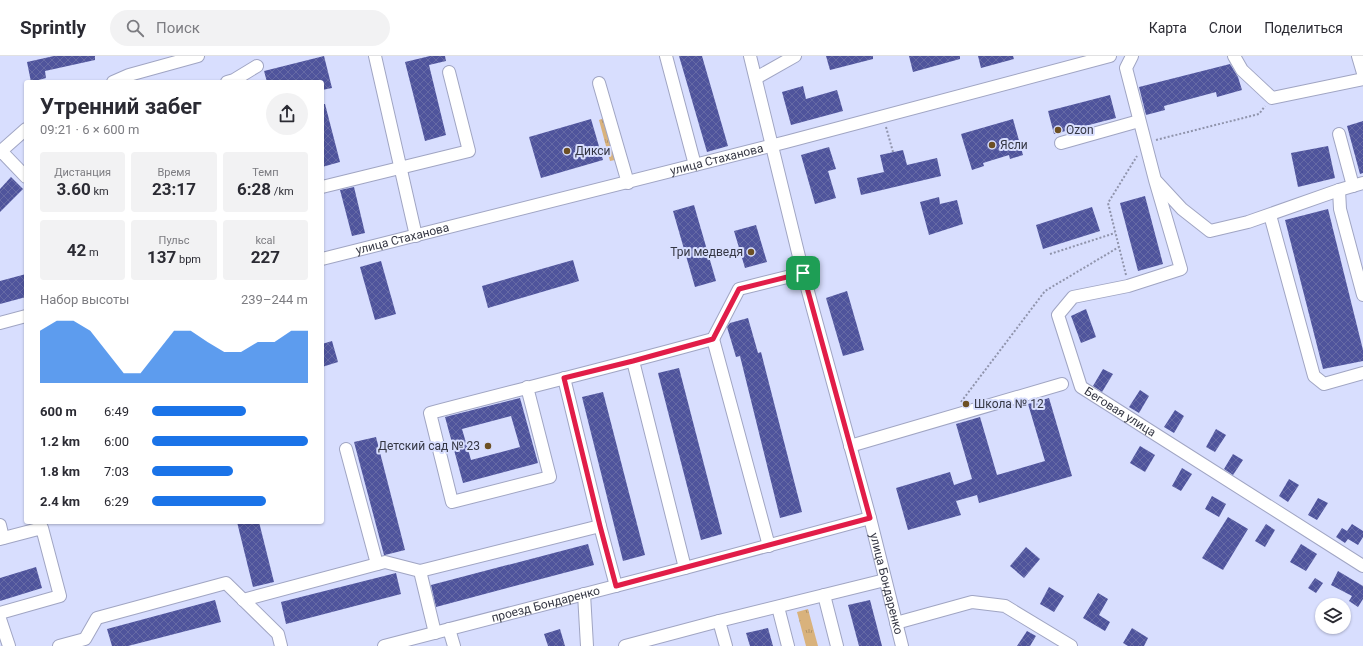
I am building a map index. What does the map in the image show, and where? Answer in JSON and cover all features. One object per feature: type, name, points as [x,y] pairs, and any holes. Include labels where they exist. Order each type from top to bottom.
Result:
[{"type":"street","points":[[118,80],[129,75],[198,56]]},
{"type":"street","points":[[375,56],[416,236]]},
{"type":"street","points":[[666,56],[695,165]]},
{"type":"street","name":"улица Бондаренко","points":[[750,56],[803,273],[870,518],[902,646]]},
{"type":"street","points":[[756,78],[795,56]]},
{"type":"street","name":"улица Стаханова","points":[[324,259],[772,146],[1084,59],[1110,56]]},
{"type":"street","name":"Беговая улица","points":[[1132,56],[1126,68],[1155,180],[1181,269],[1128,286],[1073,297],[1058,315],[1081,387],[1363,566]]},
{"type":"street","points":[[1234,56],[1242,70],[1272,98],[1363,79]]},
{"type":"street","points":[[1358,56],[1363,73]]},
{"type":"street","points":[[234,80],[257,66]]},
{"type":"street","points":[[324,187],[469,151],[449,72]]},
{"type":"street","points":[[599,83],[628,183]]},
{"type":"street","points":[[1061,143],[1140,121]]},
{"type":"street","points":[[24,131],[0,152],[24,175]]},
{"type":"street","points":[[1155,180],[1182,209],[1210,231],[1248,222],[1339,190],[1358,185],[1339,134]]},
{"type":"street","points":[[1339,190],[1340,209],[1363,295]]},
{"type":"street","points":[[1270,215],[1314,376],[1324,384],[1363,373]]},
{"type":"street","points":[[769,546],[713,339],[739,289],[803,273]]},
{"type":"street","points":[[0,323],[24,317]]},
{"type":"street","points":[[527,387],[550,477],[452,502],[430,413],[527,387],[633,361],[713,339]]},
{"type":"street","points":[[633,361],[684,568]]},
{"type":"street","points":[[564,378],[616,586]]},
{"type":"street","points":[[850,446],[1062,384]]},
{"type":"street","points":[[346,449],[377,564]]},
{"type":"street","name":"проезд Бондаренко","points":[[384,646],[769,546],[870,518]]},
{"type":"street","points":[[0,525],[2,538],[42,528],[60,596],[0,613]]},
{"type":"street","points":[[243,600],[385,562],[420,571],[600,526]]},
{"type":"street","points":[[420,571],[435,633]]},
{"type":"street","points":[[625,646],[885,580]]},
{"type":"street","points":[[59,646],[84,639],[97,618],[226,583],[278,634],[281,646]]},
{"type":"street","points":[[584,594],[587,646]]},
{"type":"street","points":[[824,595],[837,646]]},
{"type":"street","points":[[896,623],[972,602],[1005,606],[1071,646]]},
{"type":"street","points":[[778,607],[788,646]]},
{"type":"street","points":[[0,619],[9,646]]},
{"type":"street","points":[[720,622],[726,646]]},
{"type":"street","points":[[449,629],[454,646]]},
{"type":"path","points":[[883,116],[893,152]]},
{"type":"path","points":[[1050,254],[1115,233]]},
{"type":"path","points":[[950,416],[1045,291],[1119,247]]},
{"type":"green space","points":[[604,118],[615,160],[610,161],[599,120]]},
{"type":"green space","points":[[808,609],[818,646],[806,646],[797,612]]},
{"type":"building","points":[[54,56],[95,56],[95,60],[45,71],[46,78],[38,80],[31,80],[27,62]]},
{"type":"building","points":[[324,56],[332,88],[324,90],[324,80],[266,80],[264,71]]},
{"type":"building","points":[[430,56],[445,56],[446,61],[429,65],[446,135],[425,141],[405,62]]},
{"type":"building","points":[[679,56],[702,56],[728,146],[707,152]]},
{"type":"building","points":[[826,56],[873,56],[873,59],[830,70]]},
{"type":"building","points":[[909,56],[960,56],[960,59],[913,72]]},
{"type":"building","points":[[978,56],[1013,56],[1014,59],[981,68]]},
{"type":"building","points":[[1230,64],[1238,77],[1242,90],[1217,97],[1216,92],[1164,106],[1165,110],[1146,115],[1139,87]]},
{"type":"building","points":[[803,86],[806,99],[837,90],[843,111],[791,125],[782,92]]},
{"type":"building","points":[[1110,95],[1116,118],[1054,134],[1048,111]]},
{"type":"building","points":[[324,104],[325,104],[340,162],[324,166]]},
{"type":"building","points":[[591,119],[603,160],[541,178],[529,137]]},
{"type":"building","name":"Ясли","points":[[1013,119],[1023,155],[1010,159],[1009,155],[983,163],[984,166],[972,170],[961,134]]},
{"type":"building","points":[[1363,121],[1363,173],[1360,174],[1347,126]]},
{"type":"building","points":[[1328,146],[1335,178],[1298,187],[1291,153]]},
{"type":"building","points":[[829,147],[836,169],[828,171],[836,198],[815,204],[801,155]]},
{"type":"building","points":[[903,150],[907,165],[937,158],[941,176],[861,195],[857,178],[884,172],[880,155]]},
{"type":"building","points":[[11,177],[23,189],[0,212],[0,189]]},
{"type":"building","points":[[354,187],[365,233],[352,236],[340,190]]},
{"type":"building","points":[[1145,196],[1163,264],[1138,271],[1120,203]]},
{"type":"building","points":[[939,197],[940,204],[957,200],[963,224],[929,235],[920,202]]},
{"type":"building","points":[[694,205],[716,281],[695,287],[673,211]]},
{"type":"building","points":[[1092,207],[1100,231],[1043,249],[1036,225]]},
{"type":"building","points":[[1328,209],[1363,350],[1363,361],[1323,369],[1285,220]]},
{"type":"building","points":[[756,225],[767,262],[745,268],[734,231]]},
{"type":"building","points":[[573,260],[579,281],[488,308],[482,286]]},
{"type":"building","points":[[381,261],[396,314],[375,320],[360,267]]},
{"type":"building","points":[[24,275],[24,298],[0,304],[0,281]]},
{"type":"building","points":[[847,291],[864,350],[843,356],[826,298]]},
{"type":"building","points":[[1086,309],[1096,337],[1081,343],[1071,316]]},
{"type":"building","points":[[748,318],[758,353],[761,352],[802,512],[780,518],[740,356],[736,357],[727,327],[730,323]]},
{"type":"building","points":[[332,341],[338,362],[324,366],[324,343]]},
{"type":"building","points":[[679,368],[722,534],[701,540],[658,373]]},
{"type":"building","points":[[1103,369],[1113,374],[1102,392],[1093,386]]},
{"type":"building","points":[[1140,390],[1149,396],[1139,413],[1129,407]]},
{"type":"building","points":[[603,392],[645,555],[623,561],[582,397]]},
{"type":"building","points":[[520,398],[538,463],[463,483],[445,417]],"holes":[[[511,416],[520,447],[471,460],[462,429]]]},
{"type":"building","points":[[1049,398],[1072,476],[979,503],[977,495],[956,501],[961,515],[908,530],[896,488],[950,472],[954,485],[972,479],[956,424],[980,417],[997,475],[1045,461],[1028,404]]},
{"type":"building","points":[[1175,410],[1184,416],[1174,433],[1164,427]]},
{"type":"building","points":[[1216,429],[1226,435],[1215,452],[1206,447]]},
{"type":"building","points":[[376,437],[405,550],[385,555],[354,442]]},
{"type":"building","points":[[1140,446],[1155,455],[1145,472],[1130,463]]},
{"type":"building","points":[[1233,454],[1243,460],[1233,475],[1224,469]]},
{"type":"building","points":[[1182,468],[1192,474],[1181,491],[1172,486]]},
{"type":"building","points":[[1289,479],[1299,485],[1288,502],[1279,496]]},
{"type":"building","points":[[1212,496],[1226,504],[1219,517],[1205,509]]},
{"type":"building","points":[[1318,498],[1328,503],[1317,520],[1308,515]]},
{"type":"building","points":[[1228,517],[1248,529],[1223,570],[1202,558]]},
{"type":"building","points":[[237,524],[260,524],[274,582],[253,587]]},
{"type":"building","points":[[1266,524],[1275,530],[1265,547],[1255,541]]},
{"type":"building","points":[[1352,524],[1363,531],[1363,537],[1358,545],[1348,539],[1345,543],[1336,537],[1342,528],[1347,531]]},
{"type":"building","points":[[588,544],[594,565],[436,607],[431,585]]},
{"type":"building","points":[[1301,544],[1317,554],[1306,571],[1290,562]]},
{"type":"building","points":[[1026,547],[1040,559],[1024,578],[1010,566]]},
{"type":"building","points":[[36,567],[42,588],[0,601],[0,578]]},
{"type":"building","points":[[1338,571],[1363,586],[1363,599],[1358,607],[1351,602],[1352,596],[1331,585]]},
{"type":"building","points":[[396,573],[401,594],[286,624],[281,602]]},
{"type":"building","points":[[1315,578],[1323,583],[1316,593],[1308,588]]},
{"type":"building","points":[[1049,587],[1064,596],[1054,612],[1040,604]]},
{"type":"building","points":[[1098,593],[1108,599],[1099,615],[1110,622],[1105,631],[1083,618]]},
{"type":"building","points":[[215,600],[221,622],[128,646],[112,646],[107,629]]},
{"type":"building","points":[[870,600],[882,646],[859,646],[848,605]]},
{"type":"building","points":[[768,628],[773,646],[750,646],[746,633]]},
{"type":"building","points":[[1132,628],[1148,638],[1144,646],[1128,646],[1123,643]]},
{"type":"building","points":[[560,629],[565,646],[548,646],[544,634]]},
{"type":"building","points":[[1027,631],[1036,636],[1030,646],[1017,646]]},
{"type":"place","name":"Ozon","points":[[1058,130]]},
{"type":"place","name":"Ясли","points":[[992,145]]},
{"type":"place","name":"Дикси","points":[[567,151]]},
{"type":"place","name":"Три медведя","points":[[751,252]]},
{"type":"place","name":"Школа № 12","points":[[966,404]]},
{"type":"place","name":"Детский сад № 23","points":[[488,446]]},
{"type":"route","points":[[803,273],[870,518],[616,586],[564,378],[713,339],[739,289],[803,273]]}]
